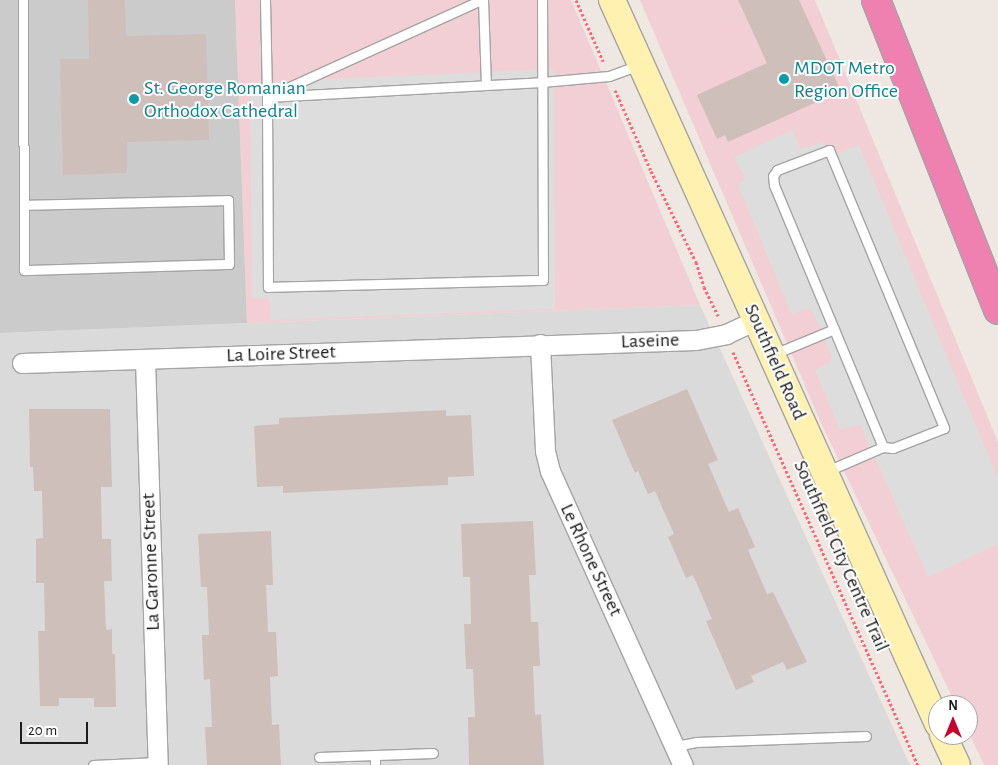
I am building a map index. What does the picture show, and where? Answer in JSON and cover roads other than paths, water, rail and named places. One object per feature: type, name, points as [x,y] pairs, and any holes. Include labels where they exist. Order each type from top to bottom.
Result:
[{"type":"highway","points":[[876,0],[998,310]]},
{"type":"main road","name":"Southfield Road","points":[[612,0],[928,702]]},
{"type":"main road","points":[[948,745],[957,765]]},
{"type":"street","name":"Laseine","points":[[540,344],[696,340],[726,334],[756,320]]},
{"type":"street","name":"La Loire Street","points":[[22,363],[540,344]]},
{"type":"street","name":"Le Rhone Street","points":[[540,344],[545,451],[550,471],[683,765]]},
{"type":"street","name":"La Garonne Street","points":[[145,359],[158,764]]},
{"type":"lane","points":[[23,0],[24,270],[229,264],[228,200],[24,205]]},
{"type":"lane","points":[[265,0],[268,287],[543,280],[542,0]]},
{"type":"lane","points":[[267,96],[482,0],[486,85]]},
{"type":"lane","points":[[267,96],[542,82],[609,76],[642,64]]},
{"type":"lane","points":[[824,472],[883,447],[893,448],[944,428],[829,150],[776,170],[773,176],[774,185],[883,447]]},
{"type":"lane","points":[[772,355],[834,329]]},
{"type":"lane","points":[[676,746],[696,742],[866,736]]},
{"type":"lane","points":[[319,757],[433,753]]},
{"type":"lane","points":[[375,755],[375,765]]},
{"type":"lane","points":[[93,765],[158,764]]},
{"type":"place","name":"MDOT Metro Region Office","points":[[784,79]]},
{"type":"place","name":"St. George Romanian Orthodox Cathedral","points":[[134,99]]}]
